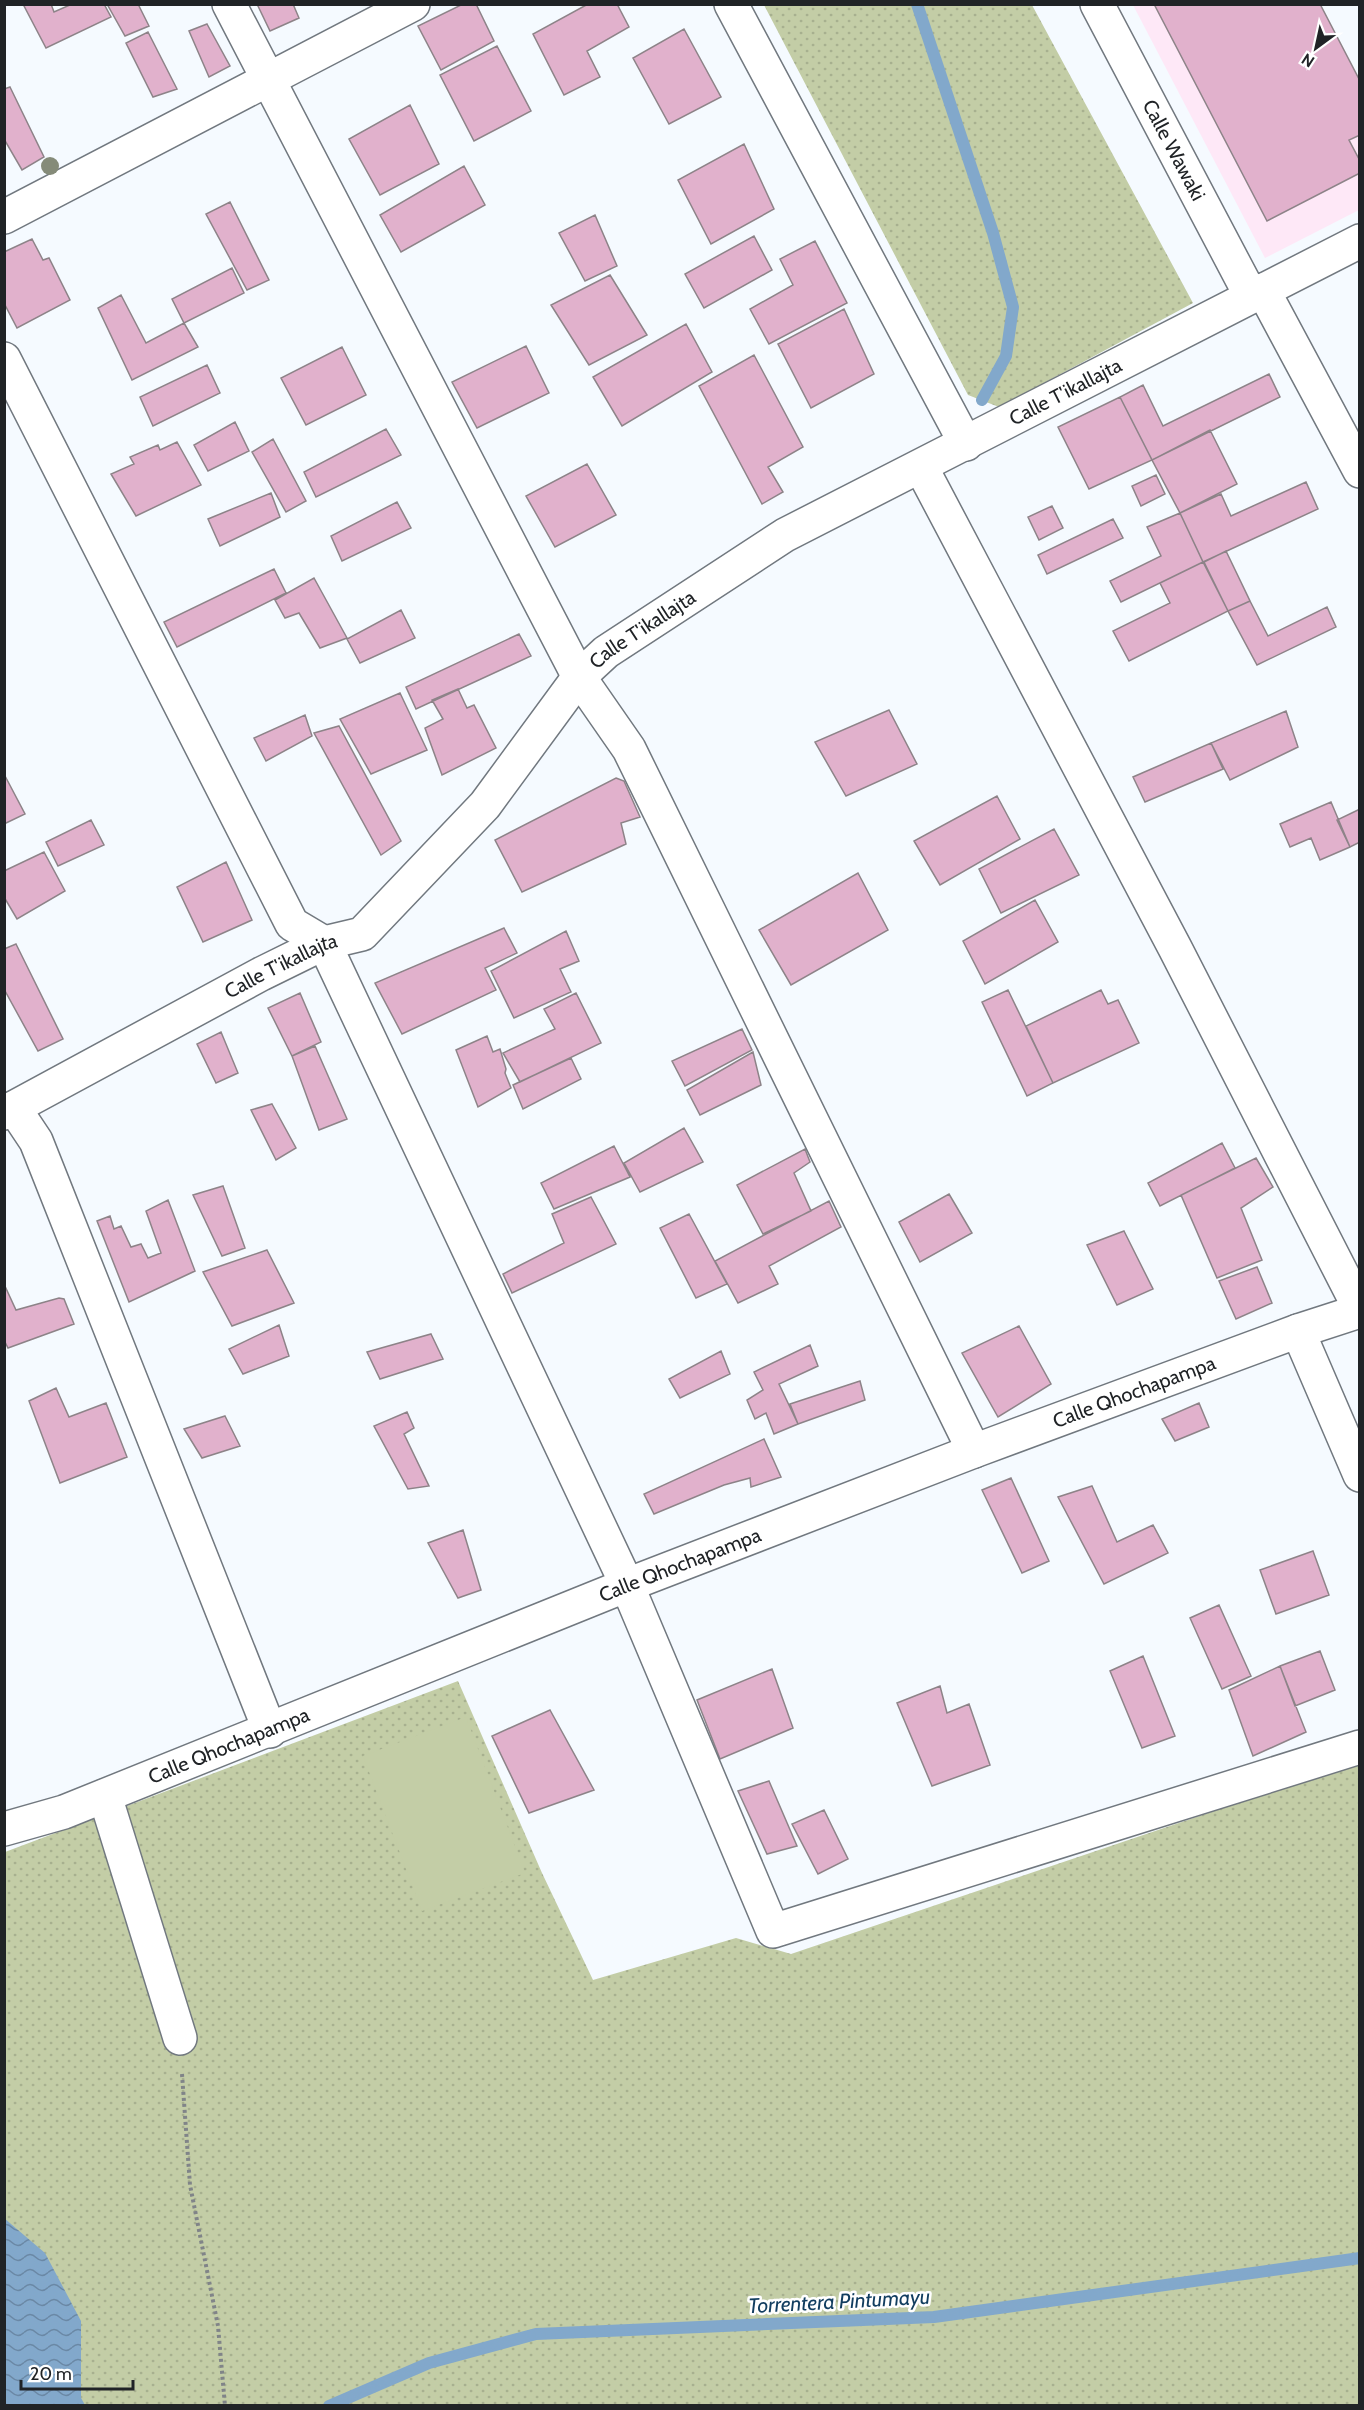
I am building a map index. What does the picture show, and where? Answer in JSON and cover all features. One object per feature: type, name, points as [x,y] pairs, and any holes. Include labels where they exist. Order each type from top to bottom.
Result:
[{"type":"street","points":[[229,4],[579,677],[629,748],[975,1451]]},
{"type":"street","points":[[4,217],[413,4]]},
{"type":"street","points":[[731,4],[966,444]]},
{"type":"street","name":"Calle Wawaki","points":[[1097,4],[1257,293],[1359,471]]},
{"type":"street","name":"Calle T'ikallajta","points":[[9,1110],[261,974],[324,943],[362,934],[485,806],[579,677],[606,652],[785,535],[1359,241]]},
{"type":"street","points":[[4,359],[292,924],[324,943],[627,1585],[773,1931],[1359,1747]]},
{"type":"street","points":[[921,467],[1175,948],[1359,1310]]},
{"type":"street","points":[[9,1110],[36,1141],[270,1731]]},
{"type":"street","name":"Calle Qhochapampa","points":[[4,1829],[64,1812],[270,1731],[627,1585],[975,1451],[1359,1310]]},
{"type":"street","points":[[1298,1331],[1359,1475]]},
{"type":"street","points":[[105,1796],[180,2038]]},
{"type":"path","points":[[180,2038],[190,2185],[218,2326],[225,2406]]},
{"type":"shaded area","points":[[1133,5],[1320,5],[1359,81],[1359,210],[1265,258]]},
{"type":"green space","points":[[764,5],[1032,5],[1193,303],[999,407],[968,395]]},
{"type":"green space","points":[[458,1681],[542,1873],[593,1980],[736,1938],[791,1954],[1359,1762],[1359,2405],[5,2406],[5,1852]]},
{"type":"green space","points":[[466,1717],[525,1873],[422,1911],[363,1756]]},
{"type":"water","points":[[4,2218],[45,2253],[81,2321],[81,2398],[85,2405],[5,2405]]},
{"type":"building","points":[[23,4],[51,4],[54,12],[72,4],[104,4],[111,17],[46,48]]},
{"type":"building","points":[[107,4],[138,4],[149,26],[125,36]]},
{"type":"building","points":[[257,4],[293,4],[299,18],[270,31]]},
{"type":"building","points":[[463,4],[476,4],[494,41],[441,70],[418,26]]},
{"type":"building","points":[[588,4],[617,4],[629,27],[587,51],[600,77],[564,95],[533,34]]},
{"type":"building","points":[[1154,4],[1320,4],[1360,81],[1360,135],[1349,140],[1360,161],[1360,173],[1267,221]]},
{"type":"building","points":[[207,24],[230,66],[209,77],[189,31]]},
{"type":"building","points":[[684,29],[721,97],[669,124],[633,58]]},
{"type":"building","points":[[148,32],[177,89],[153,97],[126,43]]},
{"type":"building","points":[[497,46],[531,111],[474,141],[440,75]]},
{"type":"building","points":[[10,87],[44,157],[22,170],[4,139],[4,89]]},
{"type":"building","points":[[410,105],[439,164],[380,195],[349,139]]},
{"type":"building","points":[[744,144],[774,209],[711,244],[678,180]]},
{"type":"building","points":[[464,166],[485,205],[401,252],[380,215]]},
{"type":"building","points":[[230,202],[269,280],[247,290],[206,214]]},
{"type":"building","points":[[595,215],[617,266],[585,281],[559,233]]},
{"type":"building","points":[[754,236],[772,270],[704,308],[685,274]]},
{"type":"building","points":[[32,239],[43,260],[49,258],[70,300],[17,328],[4,303],[4,252]]},
{"type":"building","points":[[815,241],[847,303],[769,344],[750,309],[793,285],[780,259]]},
{"type":"building","points":[[232,268],[244,293],[184,323],[172,299]]},
{"type":"building","points":[[610,275],[647,335],[589,365],[551,305]]},
{"type":"building","points":[[121,295],[146,343],[184,323],[198,347],[132,380],[98,308]]},
{"type":"building","points":[[844,309],[874,374],[811,408],[778,344]]},
{"type":"building","points":[[686,324],[712,372],[622,426],[593,377]]},
{"type":"building","points":[[526,346],[549,393],[477,428],[452,382]]},
{"type":"building","points":[[342,347],[366,395],[306,425],[281,378]]},
{"type":"building","points":[[754,355],[803,447],[768,467],[783,492],[762,504],[699,386]]},
{"type":"building","points":[[207,365],[220,393],[153,426],[140,397]]},
{"type":"building","points":[[1269,374],[1280,397],[1152,460],[1120,397],[1143,385],[1163,426]]},
{"type":"building","points":[[1120,397],[1152,460],[1089,489],[1058,427]]},
{"type":"building","points":[[235,422],[249,451],[208,471],[194,445]]},
{"type":"building","points":[[386,429],[401,455],[316,497],[304,472]]},
{"type":"building","points":[[1210,430],[1237,484],[1180,513],[1152,460]]},
{"type":"building","points":[[273,439],[306,501],[286,512],[252,452]]},
{"type":"building","points":[[177,442],[201,485],[136,516],[111,474],[134,464],[130,457],[158,445],[160,450]]},
{"type":"building","points":[[587,464],[616,515],[555,547],[526,496]]},
{"type":"building","points":[[1156,475],[1165,494],[1141,506],[1132,486]]},
{"type":"building","points":[[1306,482],[1318,509],[1203,562],[1180,513],[1221,494],[1231,516]]},
{"type":"building","points":[[271,493],[280,517],[220,546],[208,519]]},
{"type":"building","points":[[397,502],[411,528],[342,561],[331,536]]},
{"type":"building","points":[[1052,506],[1063,528],[1039,540],[1028,517]]},
{"type":"building","points":[[1180,513],[1203,562],[1121,602],[1110,581],[1161,556],[1147,527]]},
{"type":"building","points":[[1113,519],[1123,538],[1047,574],[1038,555]]},
{"type":"building","points":[[1226,551],[1250,601],[1228,611],[1204,562]]},
{"type":"building","points":[[1203,562],[1228,611],[1129,661],[1113,631],[1170,603],[1160,583]]},
{"type":"building","points":[[274,569],[286,593],[177,647],[164,622]]},
{"type":"building","points":[[314,578],[347,638],[320,648],[299,613],[285,618],[275,600]]},
{"type":"building","points":[[1250,601],[1268,636],[1327,607],[1336,627],[1257,665],[1228,611]]},
{"type":"building","points":[[401,610],[415,638],[360,663],[347,639]]},
{"type":"building","points":[[519,634],[531,656],[416,709],[406,687]]},
{"type":"building","points":[[458,689],[467,708],[474,705],[496,748],[442,775],[425,728],[443,719],[432,700]]},
{"type":"building","points":[[400,693],[427,750],[371,774],[340,719]]},
{"type":"building","points":[[889,710],[917,764],[846,796],[815,742]]},
{"type":"building","points":[[1286,711],[1298,747],[1230,780],[1211,743]]},
{"type":"building","points":[[305,715],[312,736],[266,761],[254,738]]},
{"type":"building","points":[[339,726],[401,841],[381,855],[314,733]]},
{"type":"building","points":[[1211,743],[1223,769],[1145,802],[1133,777]]},
{"type":"building","points":[[4,774],[25,814],[4,824]]},
{"type":"building","points":[[616,778],[624,781],[640,817],[621,823],[626,844],[522,892],[495,840]]},
{"type":"building","points":[[997,796],[1020,839],[940,885],[914,841]]},
{"type":"building","points":[[1331,802],[1350,847],[1320,860],[1311,838],[1290,847],[1280,824]]},
{"type":"building","points":[[1360,809],[1360,842],[1350,847],[1337,820]]},
{"type":"building","points":[[91,820],[104,845],[58,866],[46,842]]},
{"type":"building","points":[[1054,829],[1079,875],[1001,913],[979,869]]},
{"type":"building","points":[[44,852],[65,891],[17,919],[4,897],[4,871]]},
{"type":"building","points":[[226,862],[252,920],[203,942],[177,887]]},
{"type":"building","points":[[858,873],[888,930],[791,985],[759,930]]},
{"type":"building","points":[[1035,900],[1058,942],[985,984],[963,941]]},
{"type":"building","points":[[504,928],[517,953],[485,968],[496,990],[402,1034],[375,983]]},
{"type":"building","points":[[566,931],[579,961],[560,969],[571,992],[514,1018],[491,971]]},
{"type":"building","points":[[16,944],[63,1039],[38,1051],[4,989],[4,949]]},
{"type":"building","points":[[1008,990],[1053,1083],[1027,1096],[982,1002]]},
{"type":"building","points":[[1101,990],[1108,1004],[1118,1000],[1139,1043],[1053,1083],[1026,1026]]},
{"type":"building","points":[[300,993],[321,1042],[292,1056],[268,1008]]},
{"type":"building","points":[[576,993],[601,1043],[520,1082],[503,1053],[555,1029],[544,1009]]},
{"type":"building","points":[[742,1029],[752,1050],[685,1086],[672,1061]]},
{"type":"building","points":[[221,1032],[238,1073],[216,1083],[197,1044]]},
{"type":"building","points":[[487,1036],[493,1052],[500,1049],[511,1088],[478,1107],[456,1050]]},
{"type":"building","points":[[315,1046],[347,1119],[319,1130],[292,1056]]},
{"type":"building","points":[[753,1052],[761,1085],[700,1115],[687,1090]]},
{"type":"building","points":[[571,1058],[581,1079],[523,1109],[513,1085]]},
{"type":"building","points":[[272,1104],[296,1148],[276,1160],[251,1110]]},
{"type":"building","points":[[684,1128],[703,1162],[640,1192],[624,1163]]},
{"type":"building","points":[[1222,1143],[1235,1168],[1160,1206],[1148,1183]]},
{"type":"building","points":[[614,1146],[630,1177],[554,1209],[541,1183]]},
{"type":"building","points":[[805,1149],[810,1162],[794,1173],[811,1211],[763,1234],[737,1185]]},
{"type":"building","points":[[1256,1158],[1273,1187],[1241,1208],[1262,1260],[1217,1278],[1181,1195]]},
{"type":"building","points":[[223,1186],[245,1248],[222,1256],[193,1195]]},
{"type":"building","points":[[949,1194],[972,1233],[920,1262],[899,1222]]},
{"type":"building","points":[[591,1197],[616,1244],[512,1293],[503,1274],[564,1243],[552,1214]]},
{"type":"building","points":[[168,1200],[195,1271],[129,1302],[97,1221],[110,1216],[114,1229],[121,1226],[131,1247],[141,1244],[148,1258],[161,1253],[146,1211]]},
{"type":"building","points":[[829,1201],[841,1227],[769,1266],[778,1284],[738,1303],[715,1261]]},
{"type":"building","points":[[689,1214],[727,1284],[696,1298],[660,1228]]},
{"type":"building","points":[[1124,1231],[1153,1289],[1117,1305],[1087,1245]]},
{"type":"building","points":[[267,1250],[294,1303],[232,1326],[203,1272]]},
{"type":"building","points":[[1257,1267],[1272,1303],[1236,1319],[1219,1281]]},
{"type":"building","points":[[4,1284],[16,1310],[59,1298],[64,1299],[74,1324],[8,1348],[4,1340]]},
{"type":"building","points":[[279,1325],[289,1356],[243,1374],[229,1349]]},
{"type":"building","points":[[1019,1326],[1051,1384],[998,1417],[962,1353]]},
{"type":"building","points":[[431,1334],[443,1359],[380,1379],[367,1352]]},
{"type":"building","points":[[810,1345],[818,1366],[779,1384],[798,1424],[774,1434],[766,1413],[755,1419],[747,1400],[763,1390],[754,1372]]},
{"type":"building","points":[[721,1351],[730,1374],[680,1398],[669,1379]]},
{"type":"building","points":[[860,1381],[865,1400],[798,1424],[790,1404]]},
{"type":"building","points":[[56,1388],[69,1417],[106,1403],[127,1457],[60,1483],[29,1401]]},
{"type":"building","points":[[1199,1403],[1209,1427],[1175,1441],[1162,1419]]},
{"type":"building","points":[[407,1412],[414,1428],[404,1434],[429,1486],[408,1489],[374,1426]]},
{"type":"building","points":[[225,1416],[240,1446],[202,1458],[184,1429]]},
{"type":"building","points":[[764,1439],[781,1477],[751,1487],[750,1478],[724,1485],[654,1514],[644,1494]]},
{"type":"building","points":[[1011,1478],[1049,1561],[1022,1573],[982,1490]]},
{"type":"building","points":[[1092,1486],[1117,1542],[1153,1525],[1168,1553],[1104,1584],[1058,1497]]},
{"type":"building","points":[[463,1530],[481,1590],[458,1598],[428,1543]]},
{"type":"building","points":[[1313,1551],[1329,1595],[1276,1614],[1260,1570]]},
{"type":"building","points":[[1219,1605],[1251,1676],[1222,1689],[1190,1618]]},
{"type":"building","points":[[1320,1651],[1335,1690],[1295,1706],[1280,1666]]},
{"type":"building","points":[[1143,1656],[1175,1736],[1142,1748],[1110,1671]]},
{"type":"building","points":[[1280,1666],[1306,1732],[1253,1756],[1229,1690]]},
{"type":"building","points":[[772,1669],[793,1728],[720,1759],[697,1700]]},
{"type":"building","points":[[940,1686],[947,1713],[969,1704],[990,1765],[932,1786],[897,1703]]},
{"type":"building","points":[[550,1710],[594,1790],[529,1813],[492,1736]]},
{"type":"building","points":[[769,1781],[797,1846],[767,1854],[738,1791]]},
{"type":"building","points":[[824,1810],[848,1859],[818,1874],[792,1824]]},
{"type":"waterway","points":[[917,4],[993,233],[1013,307],[1006,356],[982,400]]},
{"type":"waterway","name":"Torrentera Pintumayu","points":[[329,2406],[429,2363],[536,2334],[934,2317],[1360,2258]]}]
